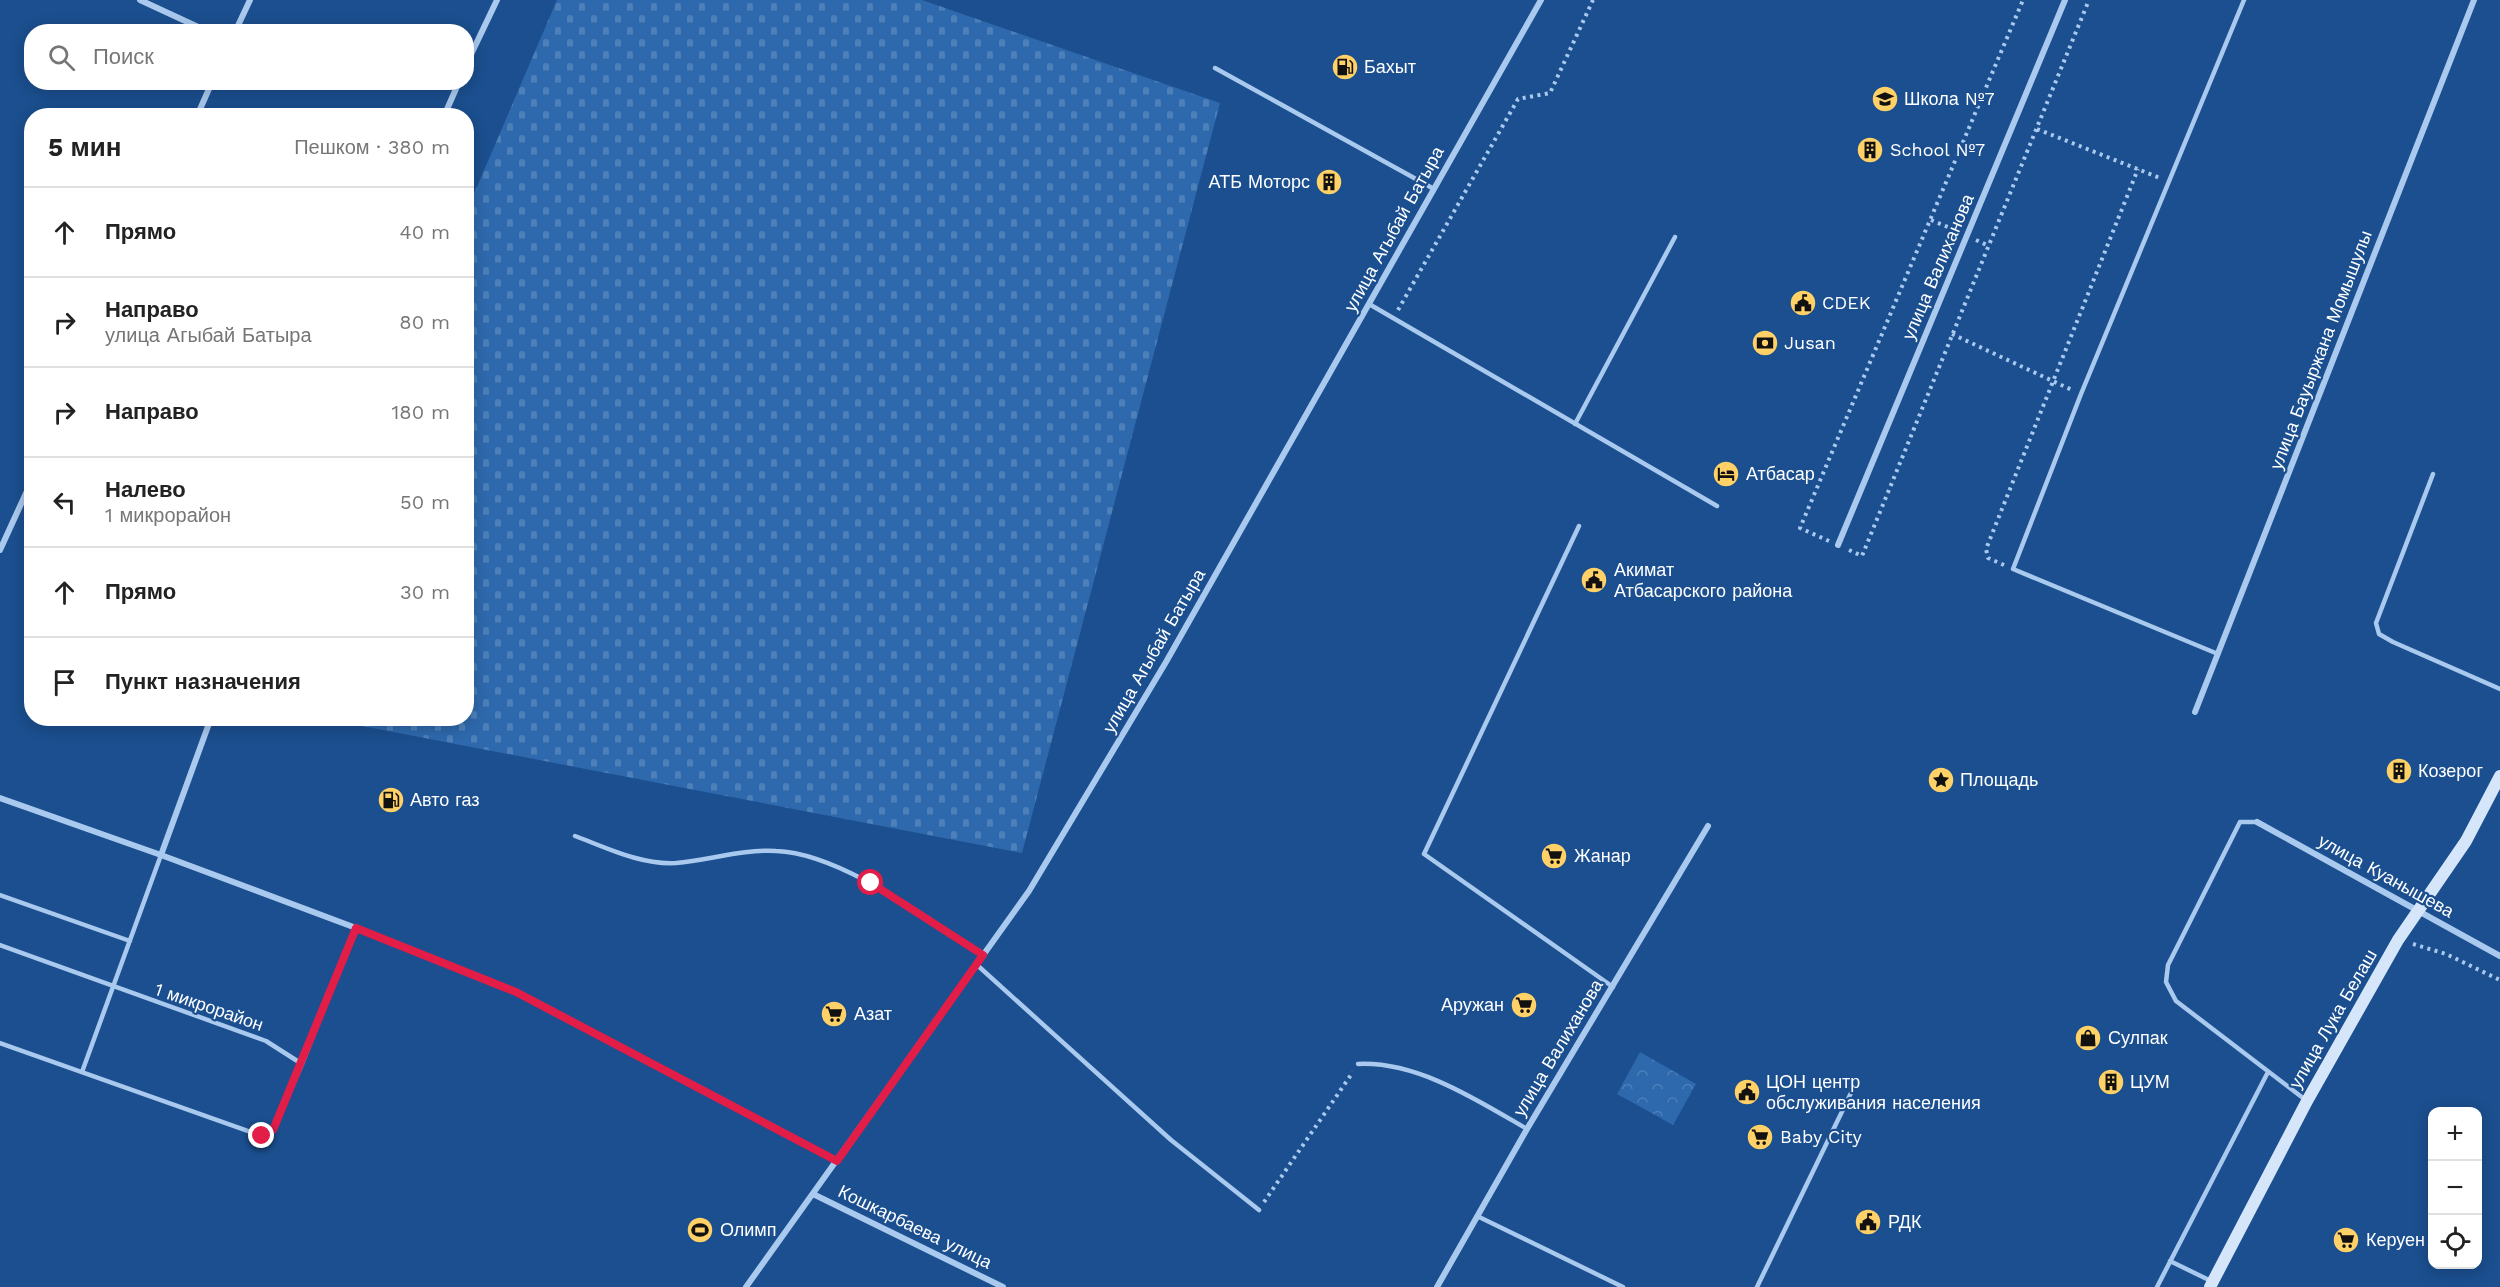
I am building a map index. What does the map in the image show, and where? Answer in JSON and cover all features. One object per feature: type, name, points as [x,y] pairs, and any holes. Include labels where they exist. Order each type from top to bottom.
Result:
[{"type":"main road","name":"улица Лука Белаш","points":[[2212,1284],[2307,1101],[2398,940],[2419,913],[2466,841],[2500,776]]},
{"type":"street","points":[[140,0],[192,24]]},
{"type":"street","points":[[239,24],[250,0]]},
{"type":"street","points":[[474,48],[496,0]]},
{"type":"street","name":"улица Агыбай Батыра","points":[[746,1287],[1029,891],[1166,663],[1541,0]]},
{"type":"street","name":"улица Валиханова","points":[[1838,545],[2065,0]]},
{"type":"street","name":"улица Бауыржана Момышулы","points":[[2195,712],[2474,0]]},
{"type":"street","points":[[201,108],[208,90]]},
{"type":"street","points":[[448,108],[455,90]]},
{"type":"street","points":[[0,550],[24,498]]},
{"type":"street","points":[[160,855],[208,726]]},
{"type":"street","points":[[0,798],[356,928],[516,992],[837,1161]]},
{"type":"street","name":"улица Куанышева","points":[[2257,822],[2500,956]]},
{"type":"street","name":"улица Валиханова","points":[[1437,1287],[1527,1129],[1708,826]]},
{"type":"street","name":"Кошкарбаева улица","points":[[813,1194],[1004,1287]]},
{"type":"lane","points":[[2218,654],[2013,569],[2081,394],[2244,0]]},
{"type":"lane","points":[[1215,68],[1434,189]]},
{"type":"lane","points":[[1575,424],[1675,237]]},
{"type":"lane","points":[[1369,304],[1717,506]]},
{"type":"lane","points":[[2433,474],[2376,623],[2379,634],[2500,689]]},
{"type":"lane","points":[[1579,526],[1424,854],[1613,987]]},
{"type":"lane","points":[[2257,822],[2240,822],[2168,965],[2166,982],[2176,1001],[2307,1101]]},
{"type":"lane","points":[[575,836],[632,858],[675,863],[743,852],[778,851],[814,858],[871,883],[983,955]]},
{"type":"lane","points":[[82,1072],[160,855]]},
{"type":"lane","points":[[0,895],[130,941]]},
{"type":"lane","points":[[0,1043],[262,1136],[273,1130],[356,928]]},
{"type":"lane","name":"1 микрорайон","points":[[0,945],[113,988],[266,1041],[302,1064]]},
{"type":"lane","points":[[976,964],[1171,1140],[1259,1210]]},
{"type":"lane","points":[[1358,1064],[1379,1063],[1449,1084],[1527,1129]]},
{"type":"lane","points":[[2157,1287],[2268,1072]]},
{"type":"lane","points":[[1757,1287],[1851,1093]]},
{"type":"lane","points":[[1477,1216],[1623,1287]]},
{"type":"lane","points":[[2170,1262],[2212,1284]]},
{"type":"path","points":[[1394,318],[1518,99],[1550,93],[1593,0]]},
{"type":"path","points":[[2023,0],[1800,528],[1862,556],[2090,0]]},
{"type":"path","points":[[2037,129],[2169,182]]},
{"type":"path","points":[[2013,569],[1988,558],[1986,549],[2138,169]]},
{"type":"path","points":[[1952,334],[2081,394]]},
{"type":"path","points":[[2398,940],[2446,954],[2500,980]]},
{"type":"path","points":[[1259,1210],[1358,1064]]},
{"type":"green space","points":[[557,0],[922,0],[1220,103],[1022,853],[362,726],[474,726],[474,194]]},
{"type":"green space","points":[[1640,1052],[1696,1084],[1673,1125],[1617,1094]]},
{"type":"place","name":"Бахыт","points":[[1345,67]]},
{"type":"place","name":"Школа №7","points":[[1885,99]]},
{"type":"place","name":"School №7","points":[[1870,150]]},
{"type":"place","name":"АТБ Моторс","points":[[1329,182]]},
{"type":"place","name":"CDEK","points":[[1803,303]]},
{"type":"place","name":"Jusan","points":[[1765,343]]},
{"type":"place","name":"Атбасар","points":[[1726,474]]},
{"type":"place","name":"Акимат Атбасарского района","points":[[1594,580]]},
{"type":"place","name":"Козерог","points":[[2399,771]]},
{"type":"place","name":"Площадь","points":[[1941,780]]},
{"type":"place","name":"Авто газ","points":[[391,800]]},
{"type":"place","name":"Жанар","points":[[1554,856]]},
{"type":"place","name":"Аружан","points":[[1524,1005]]},
{"type":"place","name":"Азат","points":[[834,1014]]},
{"type":"place","name":"Сулпак","points":[[2088,1038]]},
{"type":"place","name":"ЦУМ","points":[[2111,1082]]},
{"type":"place","name":"ЦОН центр обслуживания населения","points":[[1747,1092]]},
{"type":"place","name":"Baby City","points":[[1760,1137]]},
{"type":"place","name":"РДК","points":[[1868,1222]]},
{"type":"place","name":"Олимп","points":[[700,1230]]},
{"type":"place","name":"Керуен","points":[[2346,1240]]},
{"type":"route","points":[[262,1136],[273,1130],[356,928],[516,992],[837,1161],[983,955],[871,883]]}]
